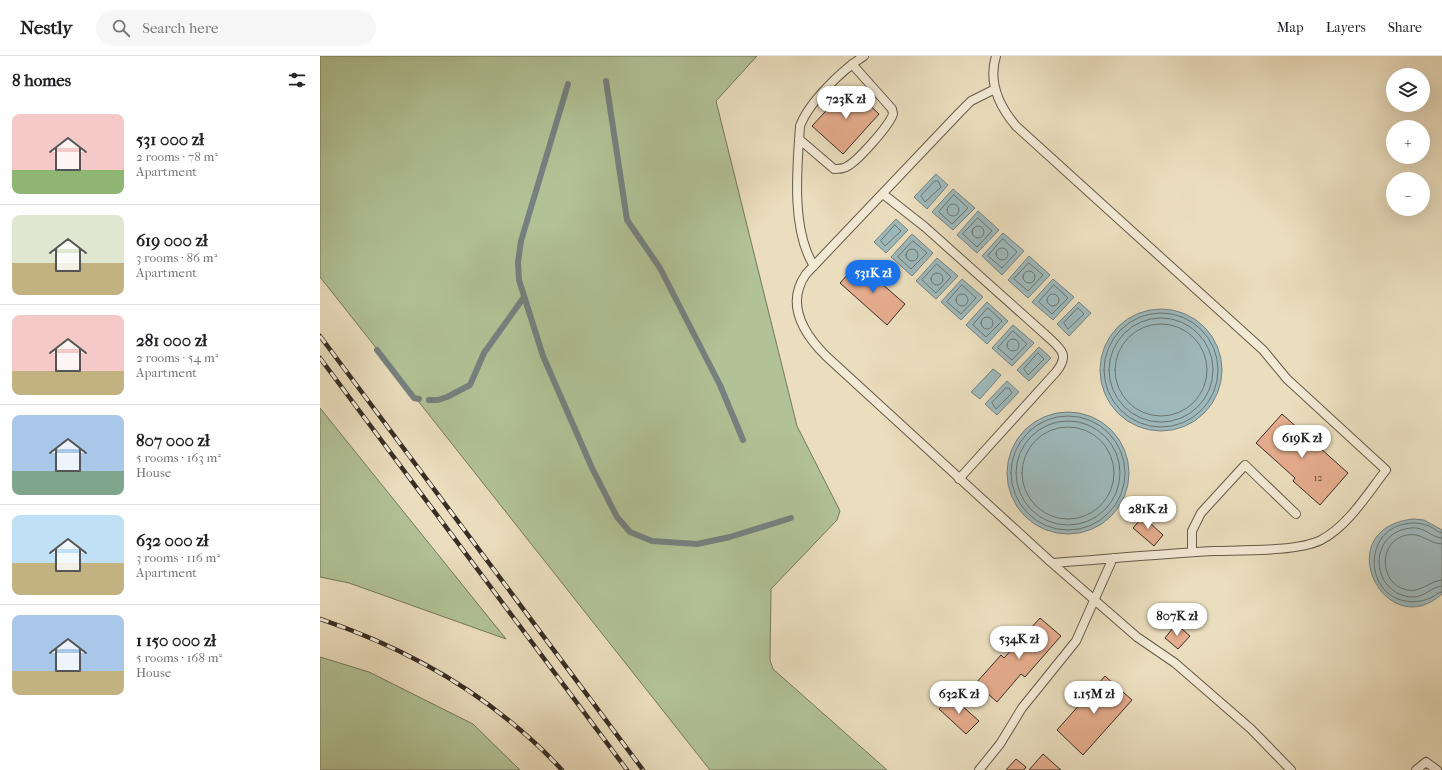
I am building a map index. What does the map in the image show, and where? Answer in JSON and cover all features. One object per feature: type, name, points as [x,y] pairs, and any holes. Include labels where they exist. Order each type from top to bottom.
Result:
[{"type":"lane","points":[[814,266],[804,249],[799,226],[800,126],[804,116],[852,64],[864,56]]},
{"type":"lane","points":[[996,56],[994,77],[995,89],[1006,114],[1016,126],[1263,350],[1287,379],[1386,470],[1348,517],[1321,540],[1298,547],[1192,552],[1052,563]]},
{"type":"lane","points":[[799,139],[834,169],[840,170],[854,162],[888,125],[893,114],[892,108],[852,64]]},
{"type":"lane","points":[[995,89],[971,102],[814,266],[800,283],[797,294],[800,320],[810,338],[826,356],[959,479],[1137,637],[1174,663],[1251,729],[1291,770]]},
{"type":"lane","points":[[883,194],[926,227],[1036,326],[1059,348],[1064,357],[1063,362],[1056,372],[959,479]]},
{"type":"lane","points":[[1192,552],[1192,531],[1195,521],[1245,465],[1296,514]]},
{"type":"lane","points":[[979,770],[1000,744],[1022,708],[1076,641],[1114,558]]},
{"type":"lane","points":[[1416,770],[1426,762],[1437,770]]},
{"type":"green space","points":[[320,56],[757,56],[716,101],[797,426],[840,511],[837,520],[771,589],[770,660],[773,669],[887,770],[710,770],[320,277]]},
{"type":"green space","points":[[320,408],[506,639],[349,583],[320,577]]},
{"type":"green space","points":[[320,657],[369,672],[473,724],[520,770],[320,770]]},
{"type":"water","points":[[936,174],[948,185],[927,209],[914,197]]},
{"type":"water","points":[[953,189],[975,208],[953,230],[932,212]]},
{"type":"water","points":[[978,211],[999,230],[977,253],[957,235]]},
{"type":"water","points":[[896,219],[908,230],[886,253],[874,242]]},
{"type":"water","points":[[1003,233],[1024,251],[1002,275],[982,256]]},
{"type":"water","points":[[912,234],[933,253],[912,276],[891,257]]},
{"type":"water","points":[[1029,256],[1050,275],[1028,298],[1008,280]]},
{"type":"water","points":[[937,258],[958,276],[936,299],[916,281]]},
{"type":"water","points":[[962,279],[983,297],[961,320],[941,302]]},
{"type":"water","points":[[1053,279],[1074,297],[1053,320],[1032,302]]},
{"type":"water","points":[[987,302],[1008,321],[987,344],[966,325]]},
{"type":"water","points":[[1079,302],[1091,313],[1069,336],[1057,324]]},
{"type":"water","points":[[1161,309],[1173,310],[1184,314],[1195,319],[1204,327],[1212,336],[1217,347],[1221,358],[1221,382],[1217,393],[1212,404],[1204,413],[1195,421],[1184,426],[1173,430],[1161,431],[1149,430],[1138,426],[1127,421],[1118,413],[1110,404],[1105,393],[1101,382],[1100,370],[1101,358],[1105,347],[1110,336],[1118,327],[1127,319],[1138,314],[1149,310]]},
{"type":"water","points":[[1013,325],[1034,343],[1012,366],[992,348]]},
{"type":"water","points":[[1039,347],[1051,358],[1029,381],[1017,370]]},
{"type":"water","points":[[993,369],[1001,375],[980,399],[971,392]]},
{"type":"water","points":[[1007,381],[1019,392],[997,415],[985,404]]},
{"type":"water","points":[[1068,412],[1080,413],[1091,417],[1102,422],[1111,430],[1119,439],[1124,450],[1128,461],[1128,485],[1124,496],[1119,507],[1111,516],[1102,524],[1091,529],[1080,533],[1068,534],[1056,533],[1045,529],[1034,524],[1025,516],[1017,507],[1012,496],[1008,485],[1007,473],[1008,461],[1012,450],[1017,439],[1025,430],[1034,422],[1045,417],[1056,413]]},
{"type":"water","points":[[1413,519],[1424,520],[1442,530],[1442,594],[1421,606],[1401,605],[1385,595],[1374,579],[1369,561],[1373,542],[1387,527]]},
{"type":"building","points":[[849,86],[879,114],[843,154],[812,126]]},
{"type":"building","points":[[858,263],[905,304],[887,325],[840,283]]},
{"type":"building","points":[[1282,414],[1348,473],[1320,505],[1293,481],[1295,478],[1256,443]]},
{"type":"building","points":[[1146,513],[1153,519],[1150,523],[1163,535],[1154,546],[1133,528]]},
{"type":"building","points":[[1040,618],[1061,636],[1025,677],[1021,674],[997,702],[976,683],[1001,655],[1004,658]]},
{"type":"building","points":[[1176,624],[1190,636],[1178,649],[1165,638]]},
{"type":"building","points":[[1105,676],[1132,700],[1083,755],[1057,730]]},
{"type":"building","points":[[951,696],[979,721],[966,734],[939,709]]},
{"type":"building","points":[[1043,754],[1061,770],[1029,770]]},
{"type":"building","points":[[1016,759],[1026,767],[1024,770],[1006,770]]},
{"type":"waterway","points":[[606,81],[627,220],[660,268],[720,385],[743,440]]},
{"type":"waterway","points":[[568,84],[521,241],[518,262],[519,280],[543,356],[592,468],[617,517],[630,532],[652,541],[697,544],[730,537],[791,518]]},
{"type":"waterway","points":[[429,400],[438,400],[447,397],[470,385],[484,353],[524,297]]},
{"type":"waterway","points":[[377,350],[414,398],[419,399]]},
{"type":"railway","points":[[320,336],[643,770]]},
{"type":"railway","points":[[320,358],[627,770]]},
{"type":"railway","points":[[320,619],[354,631],[387,646],[420,662],[451,680],[481,699],[509,721],[536,744],[562,770]]}]
